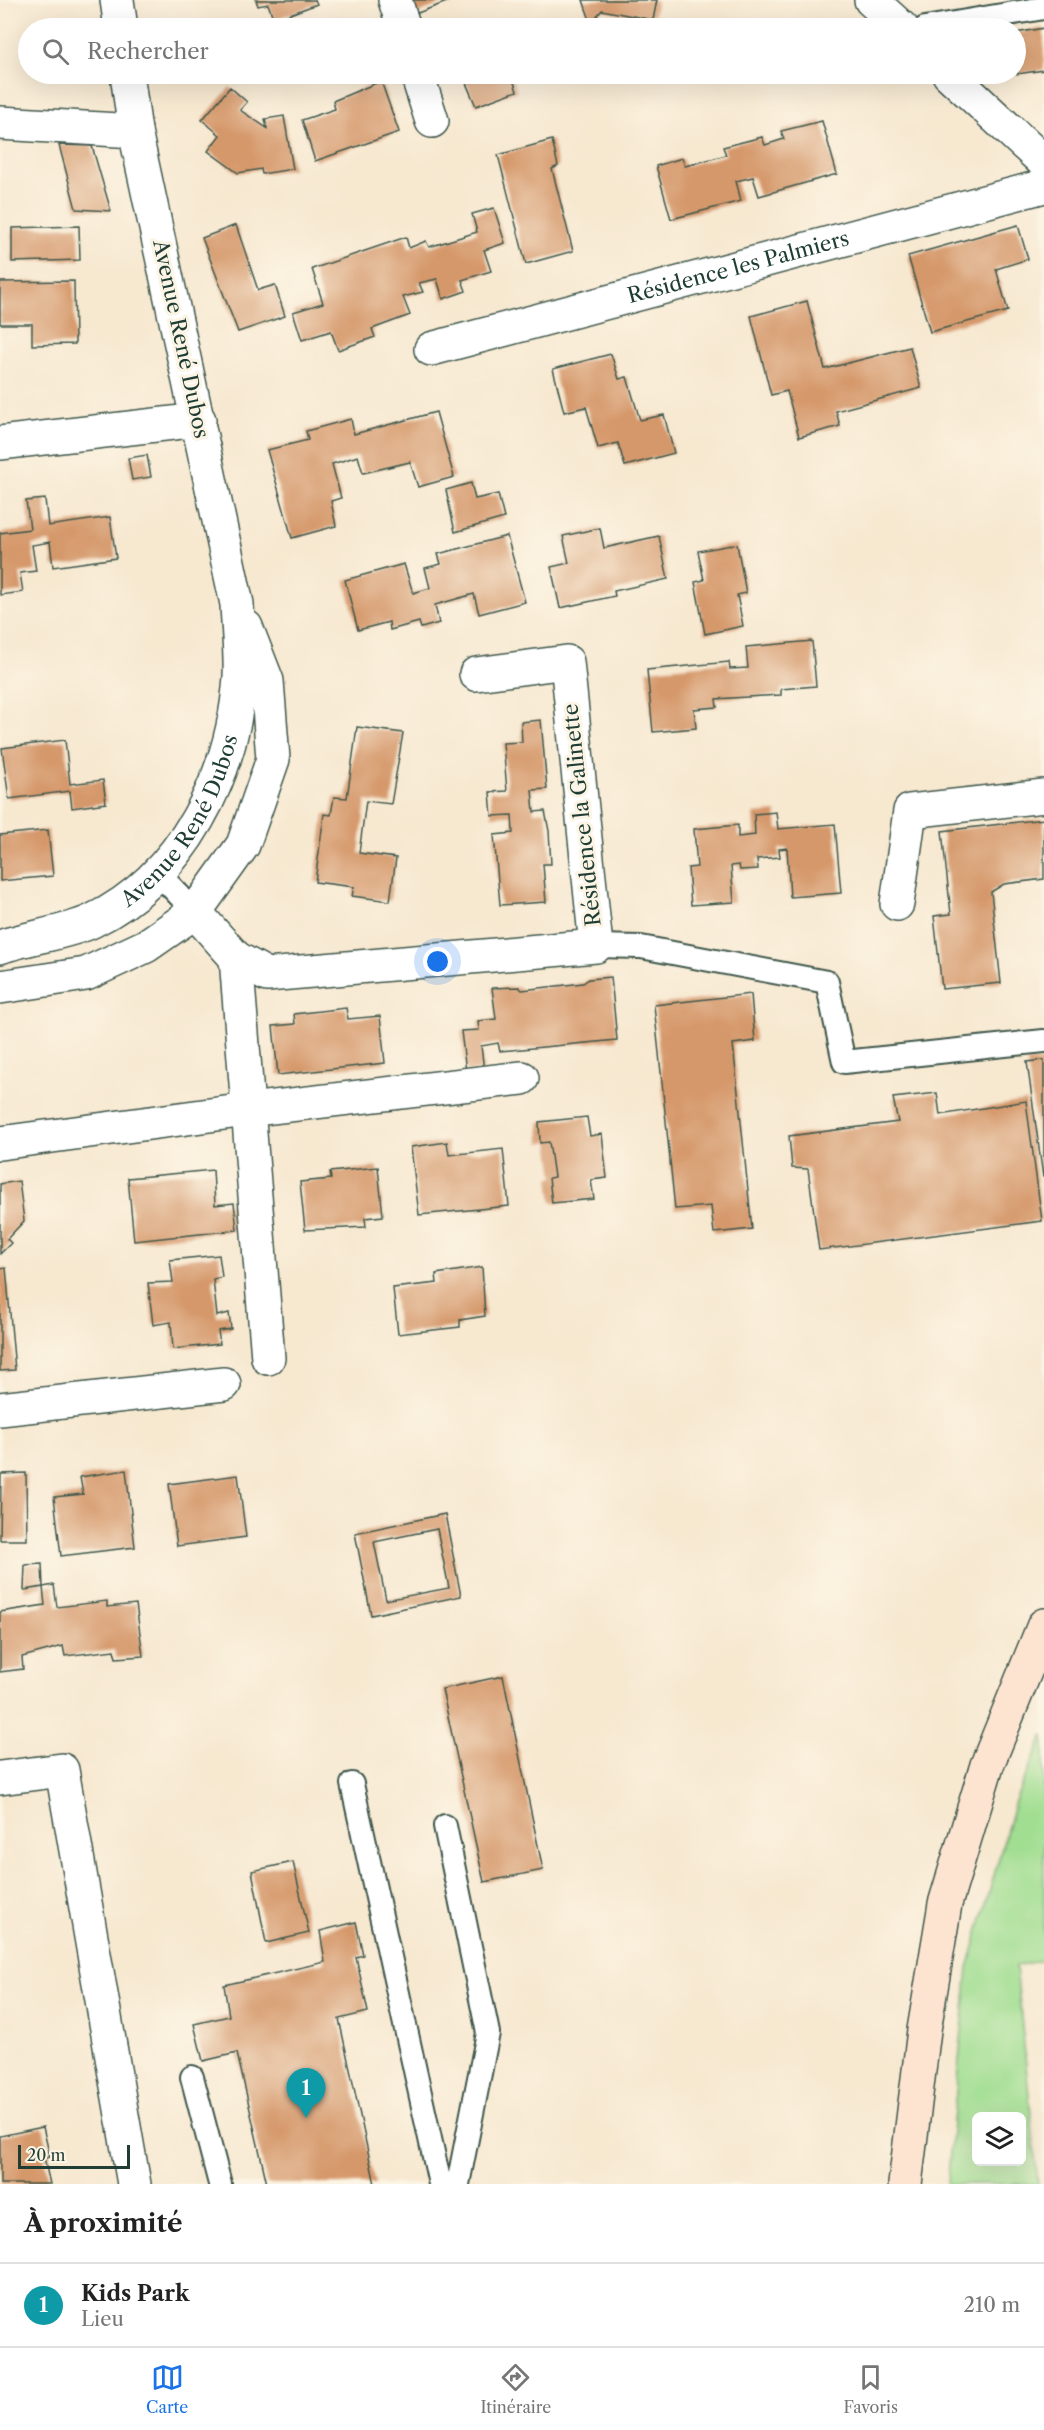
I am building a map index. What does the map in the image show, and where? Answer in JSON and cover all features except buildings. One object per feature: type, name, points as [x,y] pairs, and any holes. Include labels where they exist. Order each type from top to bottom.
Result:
[{"type":"street","points":[[117,0],[120,18]]},
{"type":"street","points":[[395,0],[401,18]]},
{"type":"street","points":[[873,0],[892,18]]},
{"type":"street","name":"Avenue René Dubos","points":[[0,947],[90,922],[124,903],[159,874],[198,822],[226,752],[240,678],[237,604],[135,130],[128,84]]},
{"type":"street","points":[[420,84],[432,121]]},
{"type":"street","points":[[960,84],[1044,162]]},
{"type":"street","points":[[0,123],[135,130]]},
{"type":"street","name":"Résidence les Palmiers","points":[[431,349],[1044,186]]},
{"type":"street","points":[[0,443],[199,420]]},
{"type":"street","name":"Avenue René Dubos","points":[[0,987],[86,974],[146,946],[195,912],[243,844],[273,759],[267,681],[237,604]]},
{"type":"street","name":"Résidence la Galinette","points":[[236,958],[267,975],[596,946],[567,662],[477,674]]},
{"type":"street","points":[[897,904],[910,811],[1044,796]]},
{"type":"street","points":[[195,912],[236,958],[268,1358]]},
{"type":"street","points":[[0,1143],[247,1110],[522,1078]]},
{"type":"street","points":[[0,1409],[224,1384]]},
{"type":"street","points":[[905,2184],[924,2031],[945,1904],[987,1765],[1044,1625]]},
{"type":"street","points":[[0,1778],[62,1770],[134,2184]]},
{"type":"lane","points":[[984,18],[1044,8]]},
{"type":"lane","points":[[159,874],[195,912]]},
{"type":"lane","points":[[596,946],[641,947],[827,982],[844,1062],[1044,1041]]},
{"type":"lane","points":[[352,1784],[440,2184]]},
{"type":"lane","points":[[445,1826],[488,2033],[458,2184]]},
{"type":"lane","points":[[192,2077],[220,2184]]},
{"type":"green space","points":[[1044,1735],[1044,1960],[1016,1966],[1038,2184],[947,2184],[968,1968],[1015,1801]]},
{"type":"place","name":"Kids Park","points":[[306,2118]]}]
